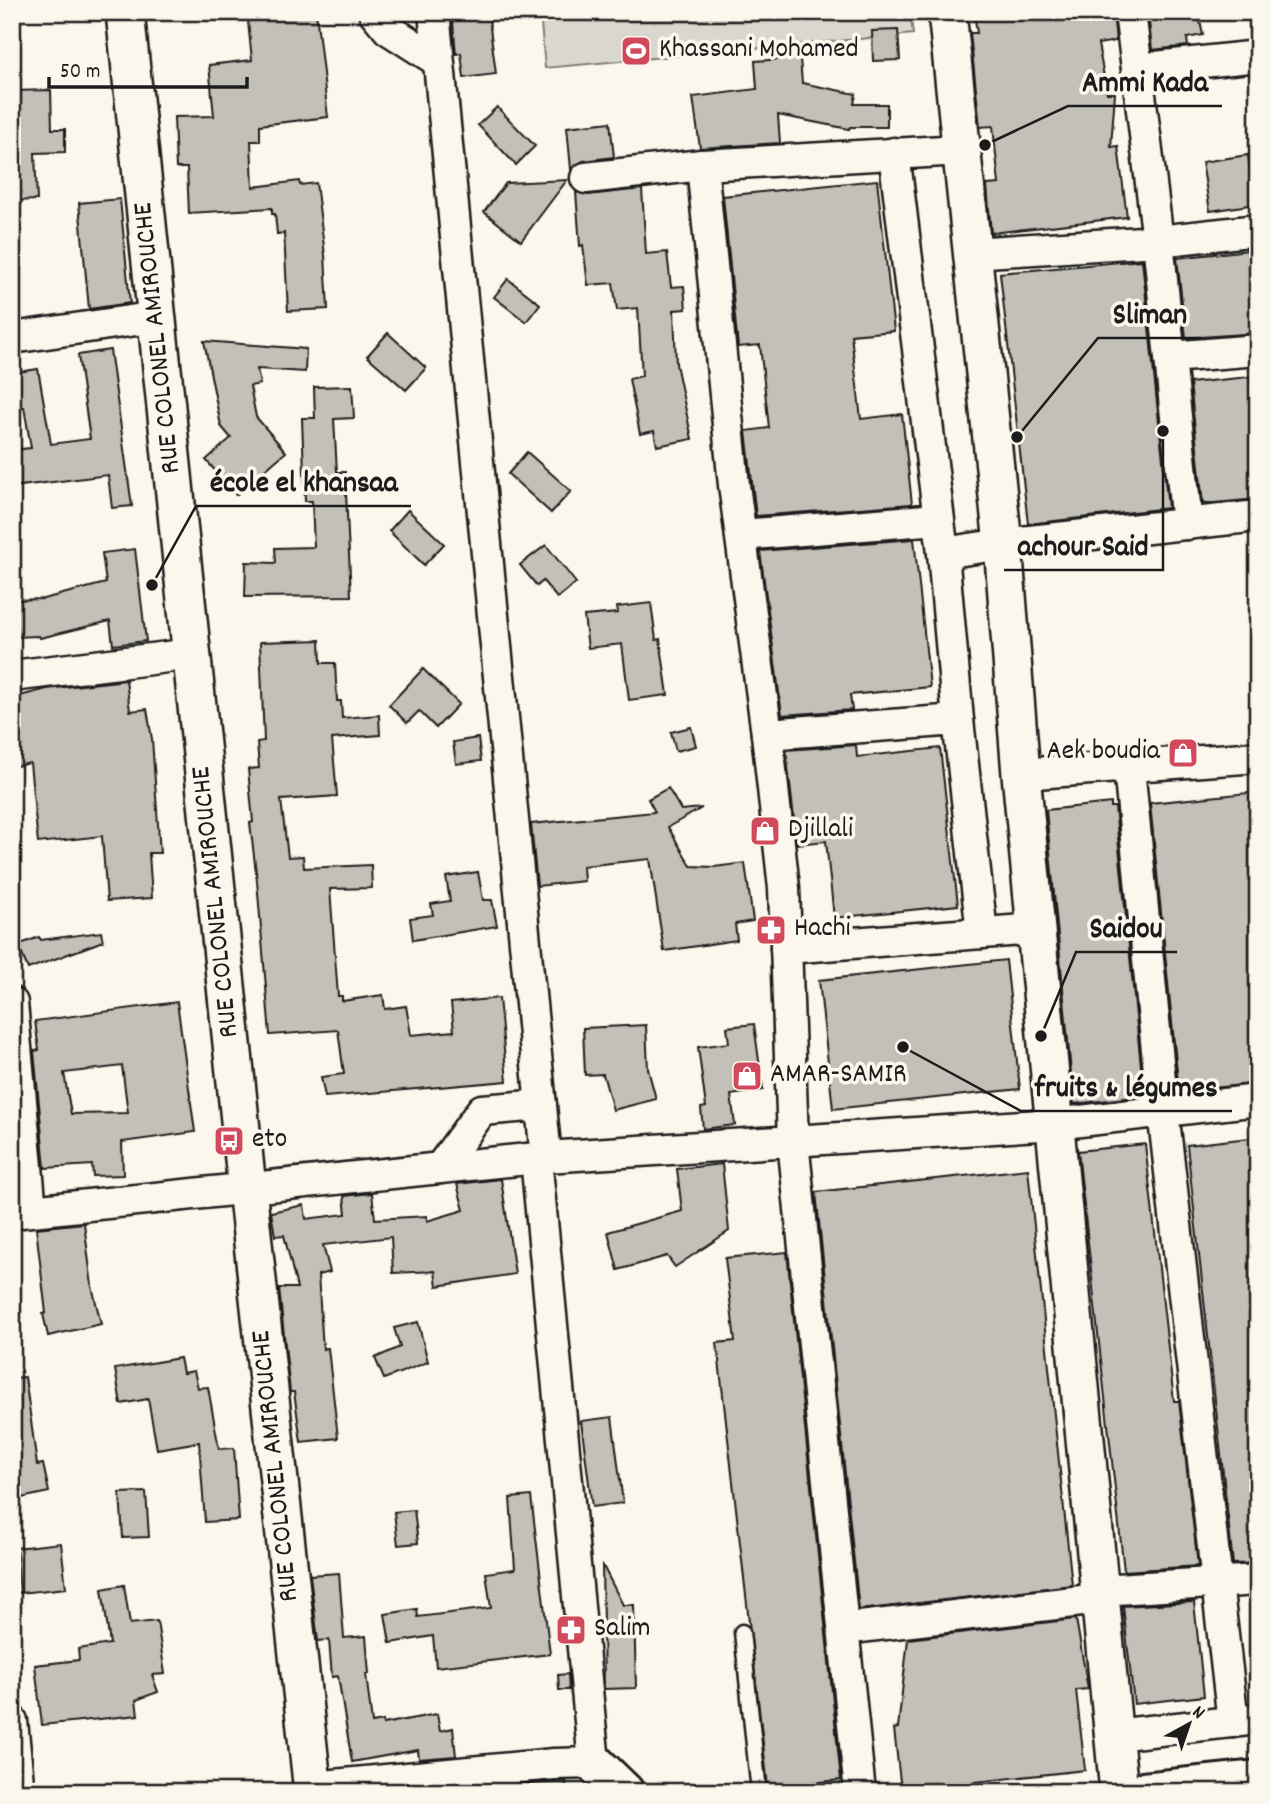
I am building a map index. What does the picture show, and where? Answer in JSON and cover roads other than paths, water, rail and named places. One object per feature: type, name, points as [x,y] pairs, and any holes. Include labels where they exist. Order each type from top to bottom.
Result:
[{"type":"main road","points":[[595,1777],[624,1792]]},
{"type":"main road","points":[[1143,1792],[1258,1780]]},
{"type":"street","name":"RUE COLONEL AMIROUCHE","points":[[125,12],[247,1188],[313,1789]]},
{"type":"street","points":[[374,12],[388,29],[438,61]]},
{"type":"street","points":[[313,1789],[554,1765],[595,1777],[541,1158],[541,1105],[433,12]]},
{"type":"street","points":[[947,12],[1003,544],[1021,774],[1119,1792]]},
{"type":"street","points":[[1130,12],[1158,240],[1187,524]]},
{"type":"street","points":[[1137,69],[1258,56]]},
{"type":"street","points":[[586,178],[702,165],[961,149]]},
{"type":"street","points":[[894,153],[943,553],[958,720],[982,933]]},
{"type":"street","points":[[702,165],[741,535],[784,888],[793,1141],[860,1792]]},
{"type":"street","points":[[971,253],[1258,230]]},
{"type":"street","points":[[12,338],[157,317]]},
{"type":"street","points":[[1170,357],[1258,349]]},
{"type":"street","points":[[943,553],[1258,516]]},
{"type":"street","points":[[741,535],[939,519]]},
{"type":"street","points":[[12,676],[192,654]]},
{"type":"street","points":[[767,734],[958,720]]},
{"type":"street","points":[[1021,774],[1258,757]]},
{"type":"street","points":[[1114,1735],[1246,1720],[1217,1582],[1163,1111],[1129,768]]},
{"type":"street","points":[[786,948],[1036,929]]},
{"type":"street","points":[[12,1003],[22,1211],[541,1158],[1055,1124],[1258,1100]]},
{"type":"street","points":[[440,1168],[482,1110],[541,1105]]},
{"type":"street","points":[[843,1629],[1099,1595],[1258,1580]]},
{"type":"street","points":[[12,1721],[19,1792]]},
{"type":"lane","points":[[742,1632],[759,1792]]},
{"type":"place","name":"Khassani Mohamed","points":[[636,51]]},
{"type":"place","name":"Ammi Kada","points":[[985,145]]},
{"type":"place","name":"achour Said","points":[[1163,431]]},
{"type":"place","name":"Sliman","points":[[1017,437]]},
{"type":"place","name":"école el khansaa","points":[[152,585]]},
{"type":"place","name":"Aek boudia","points":[[1183,753]]},
{"type":"place","name":"Djillali","points":[[765,831]]},
{"type":"place","name":"Hachi","points":[[771,930]]},
{"type":"place","name":"Saidou","points":[[1041,1036]]},
{"type":"place","name":"fruits & légumes","points":[[903,1047]]},
{"type":"place","name":"AMAR-SAMIR","points":[[747,1076]]},
{"type":"place","name":"eto","points":[[229,1141]]},
{"type":"place","name":"Salim","points":[[571,1630]]}]
